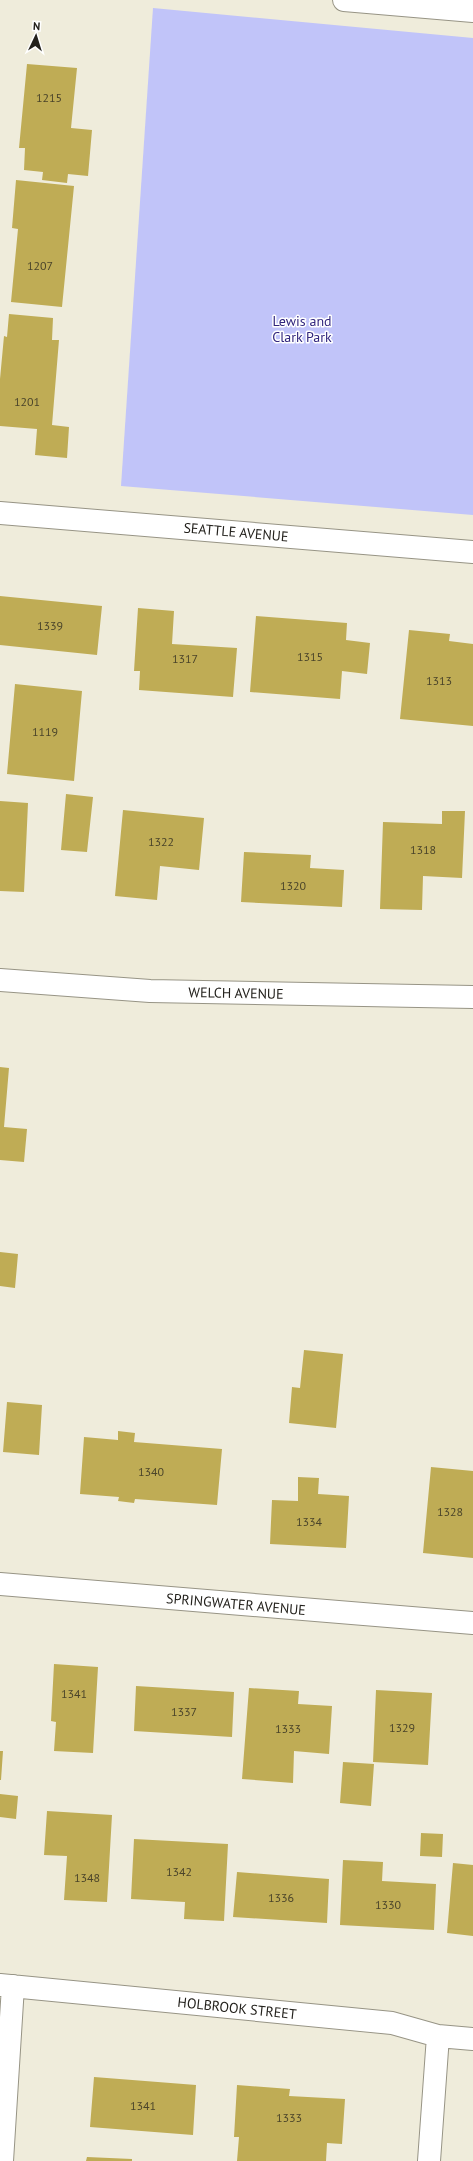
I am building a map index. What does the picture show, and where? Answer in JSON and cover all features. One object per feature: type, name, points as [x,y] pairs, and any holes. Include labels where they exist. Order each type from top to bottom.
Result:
[{"type":"street","points":[[344,0],[473,11]]},
{"type":"street","name":"SEATTLE AVENUE","points":[[0,513],[473,552]]},
{"type":"street","name":"WELCH AVENUE","points":[[0,980],[150,991],[473,997]]},
{"type":"street","name":"SPRINGWATER AVENUE","points":[[0,1584],[473,1623]]},
{"type":"street","points":[[2,2161],[6,1986]]},
{"type":"street","name":"HOLBROOK STREET","points":[[6,1986],[392,2024],[438,2036],[473,2039]]},
{"type":"street","points":[[429,2161],[438,2036]]},
{"type":"green space","name":"Lewis and Clark Park","points":[[153,8],[473,38],[473,515],[121,486]]},
{"type":"building","points":[[27,64],[77,68],[71,128],[92,130],[88,176],[68,174],[67,183],[42,180],[43,172],[24,170],[25,148],[19,148]]},
{"type":"building","points":[[16,180],[74,186],[62,307],[11,302],[18,229],[12,228]]},
{"type":"building","points":[[9,314],[53,318],[52,340],[59,340],[52,425],[69,427],[67,458],[35,455],[37,429],[0,426],[0,379],[4,336],[7,337]]},
{"type":"building","points":[[0,596],[102,606],[97,655],[0,645]]},
{"type":"building","points":[[138,608],[174,611],[172,644],[237,648],[233,697],[139,690],[140,671],[134,671]]},
{"type":"building","points":[[256,616],[347,623],[346,640],[370,643],[367,674],[342,671],[340,699],[250,692]]},
{"type":"building","points":[[409,630],[450,634],[449,641],[473,644],[473,726],[400,719]]},
{"type":"building","points":[[15,684],[82,691],[74,781],[7,774]]},
{"type":"building","points":[[66,794],[93,797],[87,852],[61,850]]},
{"type":"building","points":[[0,801],[28,803],[24,892],[0,891]]},
{"type":"building","points":[[123,810],[204,818],[199,870],[160,866],[157,900],[115,896]]},
{"type":"building","points":[[442,811],[465,811],[462,878],[423,876],[422,910],[380,909],[383,822],[442,824]]},
{"type":"building","points":[[244,852],[311,855],[310,868],[344,870],[342,907],[241,902]]},
{"type":"building","points":[[0,1067],[9,1068],[4,1127],[27,1129],[24,1162],[0,1160]]},
{"type":"building","points":[[0,1252],[18,1254],[15,1288],[0,1286]]},
{"type":"building","points":[[304,1350],[343,1354],[336,1428],[289,1423],[292,1387],[300,1388]]},
{"type":"building","points":[[7,1402],[42,1405],[39,1455],[3,1452]]},
{"type":"building","points":[[118,1431],[135,1433],[134,1442],[222,1449],[217,1505],[135,1499],[134,1503],[118,1501],[119,1497],[80,1494],[84,1437],[118,1440]]},
{"type":"building","points":[[431,1467],[473,1471],[473,1558],[423,1553]]},
{"type":"building","points":[[298,1477],[319,1478],[318,1494],[349,1496],[346,1548],[270,1544],[272,1500],[298,1501]]},
{"type":"building","points":[[54,1664],[98,1667],[93,1753],[54,1751],[56,1722],[51,1721]]},
{"type":"building","points":[[136,1686],[234,1692],[232,1737],[134,1731]]},
{"type":"building","points":[[249,1688],[299,1691],[298,1704],[332,1706],[329,1754],[294,1751],[293,1783],[242,1779]]},
{"type":"building","points":[[376,1690],[432,1693],[428,1765],[373,1762]]},
{"type":"building","points":[[0,1751],[3,1751],[1,1780],[0,1780]]},
{"type":"building","points":[[343,1762],[374,1764],[371,1806],[340,1803]]},
{"type":"building","points":[[0,1794],[18,1796],[16,1819],[0,1817]]},
{"type":"building","points":[[47,1811],[112,1815],[107,1902],[64,1900],[67,1856],[44,1855]]},
{"type":"building","points":[[421,1833],[443,1834],[442,1857],[420,1856]]},
{"type":"building","points":[[134,1839],[228,1844],[224,1921],[184,1919],[185,1902],[131,1899]]},
{"type":"building","points":[[343,1860],[383,1862],[382,1881],[436,1884],[434,1930],[340,1925]]},
{"type":"building","points":[[453,1863],[473,1865],[473,1936],[447,1933]]},
{"type":"building","points":[[237,1872],[329,1879],[327,1923],[233,1917]]},
{"type":"building","points":[[94,2077],[196,2085],[193,2135],[90,2127]]},
{"type":"building","points":[[237,2085],[290,2089],[289,2096],[345,2099],[342,2144],[327,2143],[326,2161],[237,2161],[239,2137],[234,2137]]},
{"type":"building","points":[[87,2157],[132,2159],[132,2161],[86,2161]]}]
